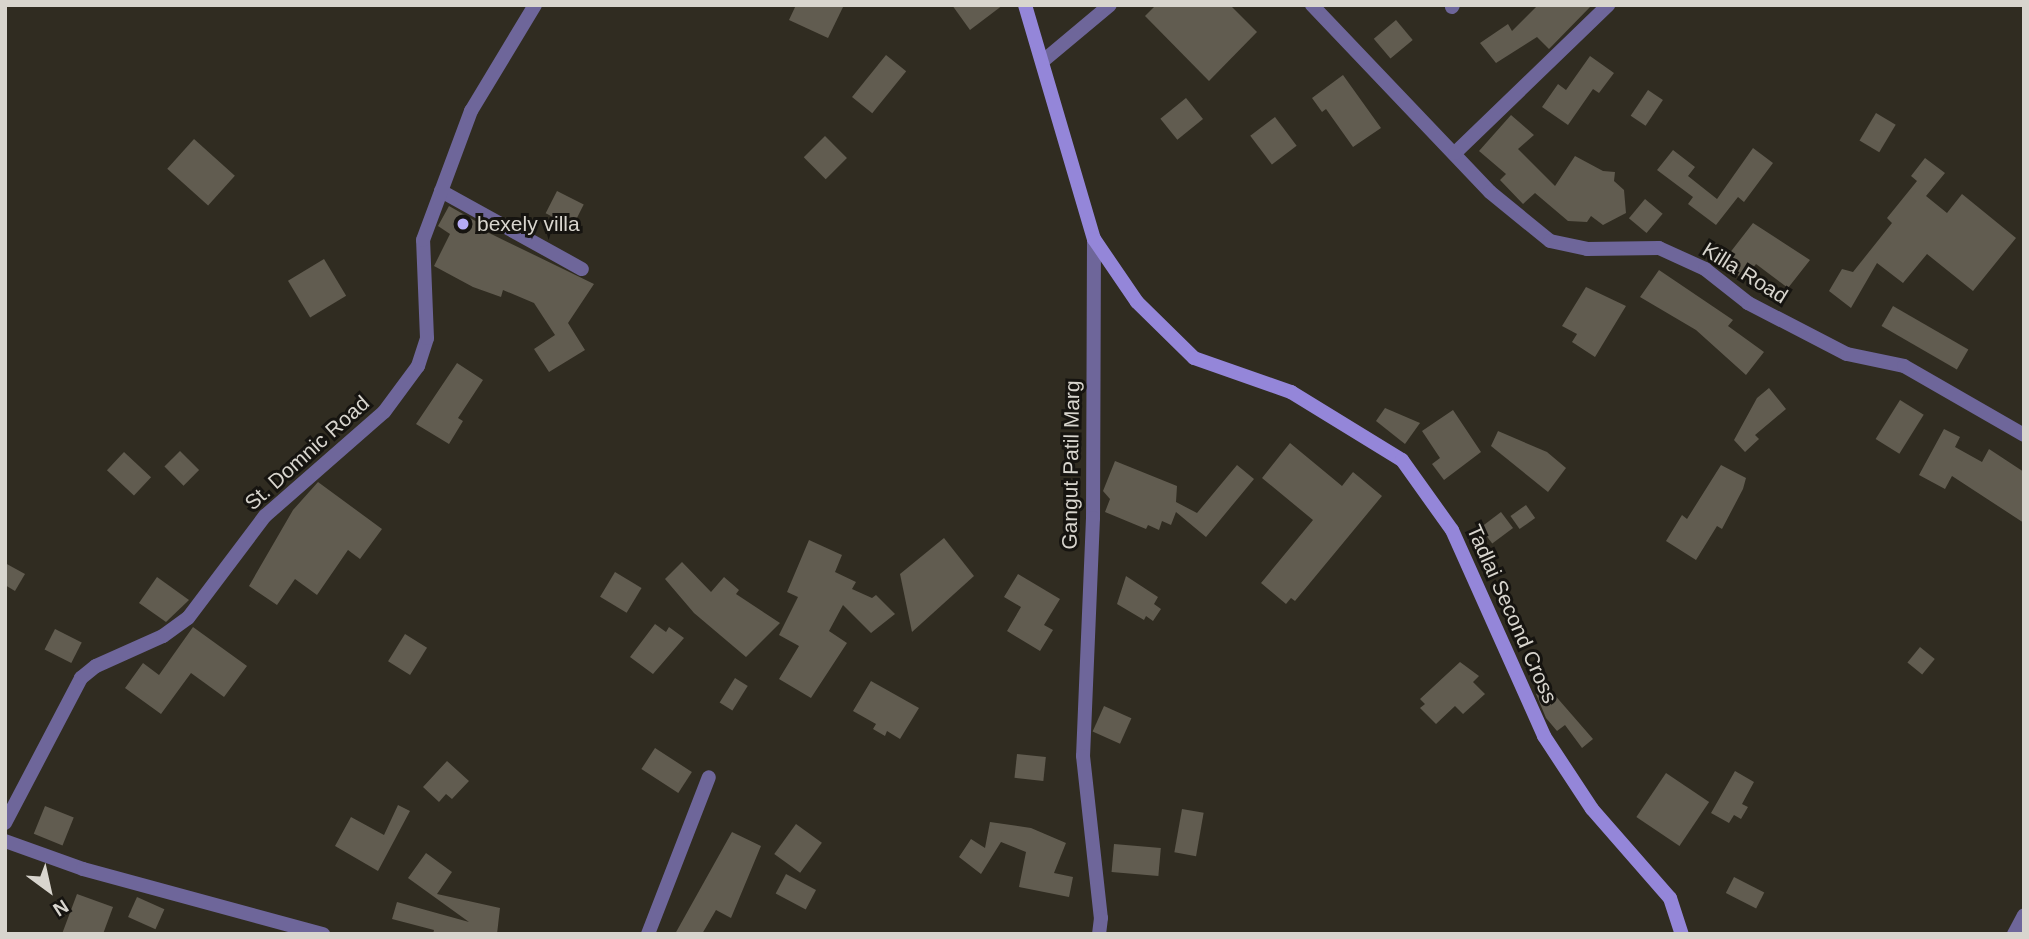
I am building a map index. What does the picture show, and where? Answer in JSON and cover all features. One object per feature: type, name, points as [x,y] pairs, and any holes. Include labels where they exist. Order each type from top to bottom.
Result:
[{"type":"main road","name":"Gangut Patil Marg","points":[[1024,5],[1094,239]]},
{"type":"main road","name":"Tadlai Second Cross","points":[[1094,239],[1137,302],[1194,358],[1291,392],[1402,460],[1452,530],[1544,736],[1592,809],[1670,898],[1682,934]]},
{"type":"street","name":"St. Domnic Road","points":[[5,823],[81,678],[96,666],[163,636],[188,618],[265,516],[384,412],[418,366],[426,338],[423,240],[471,111],[536,5]]},
{"type":"street","points":[[1042,61],[1110,5]]},
{"type":"street","name":"Killa Road","points":[[1312,5],[1490,191],[1550,241],[1587,249],[1659,248],[1705,269],[1748,303],[1847,354],[1904,366],[2024,435]]},
{"type":"street","points":[[1455,153],[1608,5]]},
{"type":"street","points":[[441,191],[582,269]]},
{"type":"street","name":"Gangut Patil Marg","points":[[1094,239],[1093,518],[1083,756],[1101,918],[1099,934]]},
{"type":"street","points":[[648,934],[709,777]]},
{"type":"street","points":[[5,841],[83,869],[323,934]]},
{"type":"street","points":[[2014,934],[2024,915]]},
{"type":"building","points":[[796,5],[844,5],[828,38],[789,20]]},
{"type":"building","points":[[952,5],[1003,5],[970,30]]},
{"type":"building","points":[[1156,5],[1230,5],[1257,32],[1209,81],[1145,16]]},
{"type":"building","points":[[1538,5],[1592,5],[1549,49],[1537,37],[1496,63],[1480,43],[1508,24],[1512,31]]},
{"type":"building","points":[[1396,20],[1413,40],[1390,59],[1374,39]]},
{"type":"building","points":[[886,55],[906,71],[872,113],[852,97]]},
{"type":"building","points":[[1590,56],[1614,73],[1599,93],[1593,89],[1568,125],[1542,107],[1558,84],[1566,90]]},
{"type":"building","points":[[1343,75],[1381,128],[1353,147],[1326,109],[1322,112],[1312,98]]},
{"type":"building","points":[[1648,90],[1663,100],[1646,126],[1631,116]]},
{"type":"building","points":[[1186,98],[1203,119],[1177,140],[1160,119]]},
{"type":"building","points":[[1876,113],[1896,125],[1879,152],[1860,140]]},
{"type":"building","points":[[1511,115],[1534,135],[1518,149],[1555,186],[1575,156],[1603,171],[1615,172],[1614,181],[1624,190],[1626,213],[1603,225],[1591,216],[1587,222],[1568,221],[1535,193],[1523,204],[1500,180],[1506,174],[1479,151]]},
{"type":"building","points":[[1275,117],[1297,146],[1272,164],[1250,136]]},
{"type":"building","points":[[825,136],[847,158],[826,179],[804,157]]},
{"type":"building","points":[[194,139],[235,176],[208,206],[167,169]]},
{"type":"building","points":[[1753,148],[1773,163],[1744,202],[1738,197],[1716,225],[1688,204],[1693,197],[1657,170],[1673,150],[1695,167],[1688,176],[1717,199]]},
{"type":"building","points":[[1925,158],[1945,173],[1926,196],[1947,213],[1962,194],[2016,238],[1973,291],[1927,254],[1903,283],[1877,263],[1851,308],[1829,291],[1842,269],[1853,272],[1892,223],[1887,218],[1917,181],[1911,176]]},
{"type":"building","points":[[557,191],[584,205],[572,227],[546,213]]},
{"type":"building","points":[[1645,199],[1663,214],[1647,233],[1629,218]]},
{"type":"building","points":[[449,206],[486,227],[483,230],[594,284],[568,323],[585,350],[549,372],[534,349],[555,335],[534,303],[503,290],[501,297],[473,287],[434,266],[450,234],[438,226]]},
{"type":"building","points":[[1753,223],[1810,260],[1788,288],[1756,264],[1744,280],[1722,263]]},
{"type":"building","points":[[324,259],[346,296],[310,317],[288,281]]},
{"type":"building","points":[[1659,270],[1733,320],[1728,326],[1764,352],[1746,375],[1696,330],[1640,297]]},
{"type":"building","points":[[1586,287],[1626,306],[1595,357],[1572,342],[1577,334],[1562,326]]},
{"type":"building","points":[[1893,306],[1968,350],[1957,369],[1882,326]]},
{"type":"building","points":[[457,363],[483,380],[458,418],[463,421],[449,444],[416,424]]},
{"type":"building","points":[[1769,388],[1786,409],[1755,435],[1759,439],[1745,452],[1734,440],[1757,398]]},
{"type":"building","points":[[1900,400],[1924,415],[1899,454],[1876,439]]},
{"type":"building","points":[[1385,408],[1420,423],[1405,444],[1376,421]]},
{"type":"building","points":[[1453,410],[1481,452],[1444,480],[1432,464],[1440,458],[1422,431]]},
{"type":"building","points":[[1944,429],[1960,437],[1955,447],[1982,462],[1989,449],[2024,472],[2024,523],[1952,476],[1945,489],[1919,475]]},
{"type":"building","points":[[1498,431],[1547,452],[1566,468],[1548,492],[1491,446]]},
{"type":"building","points":[[1290,443],[1342,486],[1353,472],[1382,496],[1295,601],[1291,598],[1286,604],[1261,583],[1313,520],[1262,478]]},
{"type":"building","points":[[180,451],[199,470],[184,486],[164,467]]},
{"type":"building","points":[[124,452],[151,477],[134,496],[107,470]]},
{"type":"building","points":[[1115,461],[1177,486],[1176,502],[1197,513],[1237,465],[1254,479],[1206,537],[1176,512],[1171,525],[1162,521],[1159,530],[1148,525],[1146,529],[1105,512],[1110,499],[1103,491]]},
{"type":"building","points":[[1721,465],[1746,478],[1722,529],[1717,526],[1696,560],[1666,541],[1682,515],[1687,519]]},
{"type":"building","points":[[318,482],[382,529],[360,559],[348,550],[317,595],[295,579],[277,605],[249,586],[293,510]]},
{"type":"building","points":[[1526,505],[1535,518],[1520,529],[1510,516]]},
{"type":"building","points":[[1501,512],[1513,528],[1492,544],[1480,528]]},
{"type":"building","points":[[944,538],[974,576],[912,632],[900,574]]},
{"type":"building","points":[[809,540],[842,555],[835,572],[856,582],[852,589],[872,598],[876,595],[895,614],[871,633],[843,605],[829,631],[847,643],[811,698],[779,679],[799,646],[779,635],[798,597],[787,592]]},
{"type":"building","points":[[682,562],[711,592],[724,577],[739,590],[736,594],[780,623],[746,657],[694,613],[665,579]]},
{"type":"building","points":[[5,563],[25,574],[15,591],[5,585]]},
{"type":"building","points":[[615,572],[642,588],[627,613],[600,597]]},
{"type":"building","points":[[1018,574],[1060,599],[1044,625],[1053,630],[1040,651],[1007,631],[1021,607],[1004,597]]},
{"type":"building","points":[[1126,576],[1158,597],[1154,604],[1161,609],[1153,621],[1146,616],[1144,620],[1117,604]]},
{"type":"building","points":[[157,577],[189,600],[166,622],[139,603]]},
{"type":"building","points":[[655,624],[666,632],[669,627],[684,638],[653,674],[630,657]]},
{"type":"building","points":[[193,627],[247,666],[224,697],[191,673],[161,714],[125,688],[143,663],[159,675]]},
{"type":"building","points":[[55,629],[82,643],[71,663],[45,649]]},
{"type":"building","points":[[405,634],[427,648],[410,675],[388,661]]},
{"type":"building","points":[[1920,647],[1935,659],[1922,675],[1907,663]]},
{"type":"building","points":[[1460,662],[1479,676],[1473,682],[1485,694],[1463,714],[1455,706],[1436,724],[1420,708],[1425,704],[1420,699]]},
{"type":"building","points":[[735,678],[748,686],[732,711],[720,703]]},
{"type":"building","points":[[871,681],[919,708],[900,739],[887,731],[885,736],[873,729],[876,724],[853,711]]},
{"type":"building","points":[[1546,685],[1593,739],[1582,748],[1565,725],[1557,731],[1546,718],[1536,694]]},
{"type":"building","points":[[1104,706],[1131,718],[1120,744],[1093,732]]},
{"type":"building","points":[[655,748],[692,772],[678,793],[641,769]]},
{"type":"building","points":[[1017,754],[1046,757],[1043,781],[1014,778]]},
{"type":"building","points":[[447,761],[469,781],[452,799],[446,794],[439,802],[423,787]]},
{"type":"building","points":[[1735,771],[1754,782],[1742,804],[1748,807],[1741,819],[1734,815],[1729,823],[1711,813]]},
{"type":"building","points":[[1666,773],[1709,802],[1679,846],[1636,817]]},
{"type":"building","points":[[398,805],[410,811],[378,871],[335,846],[351,817],[384,835]]},
{"type":"building","points":[[45,806],[74,818],[63,845],[34,834]]},
{"type":"building","points":[[1182,809],[1204,813],[1196,856],[1174,852]]},
{"type":"building","points":[[990,822],[1031,828],[1066,843],[1054,873],[1073,877],[1069,897],[1019,887],[1026,852],[1001,842],[981,874],[959,857],[971,839],[985,848]]},
{"type":"building","points":[[796,824],[822,843],[800,873],[774,854]]},
{"type":"building","points":[[732,832],[761,846],[731,918],[716,910],[702,934],[675,934]]},
{"type":"building","points":[[1114,844],[1161,848],[1158,876],[1112,872]]},
{"type":"building","points":[[426,853],[452,872],[437,894],[500,908],[497,934],[433,934],[434,930],[392,919],[397,902],[469,922],[408,878]]},
{"type":"building","points":[[786,874],[816,890],[806,909],[776,893]]},
{"type":"building","points":[[1734,877],[1764,892],[1756,908],[1726,893]]},
{"type":"building","points":[[77,894],[113,907],[103,934],[62,934]]},
{"type":"building","points":[[137,897],[164,909],[155,929],[128,917]]},
{"type":"place","name":"bexely villa","points":[[463,224]]}]
